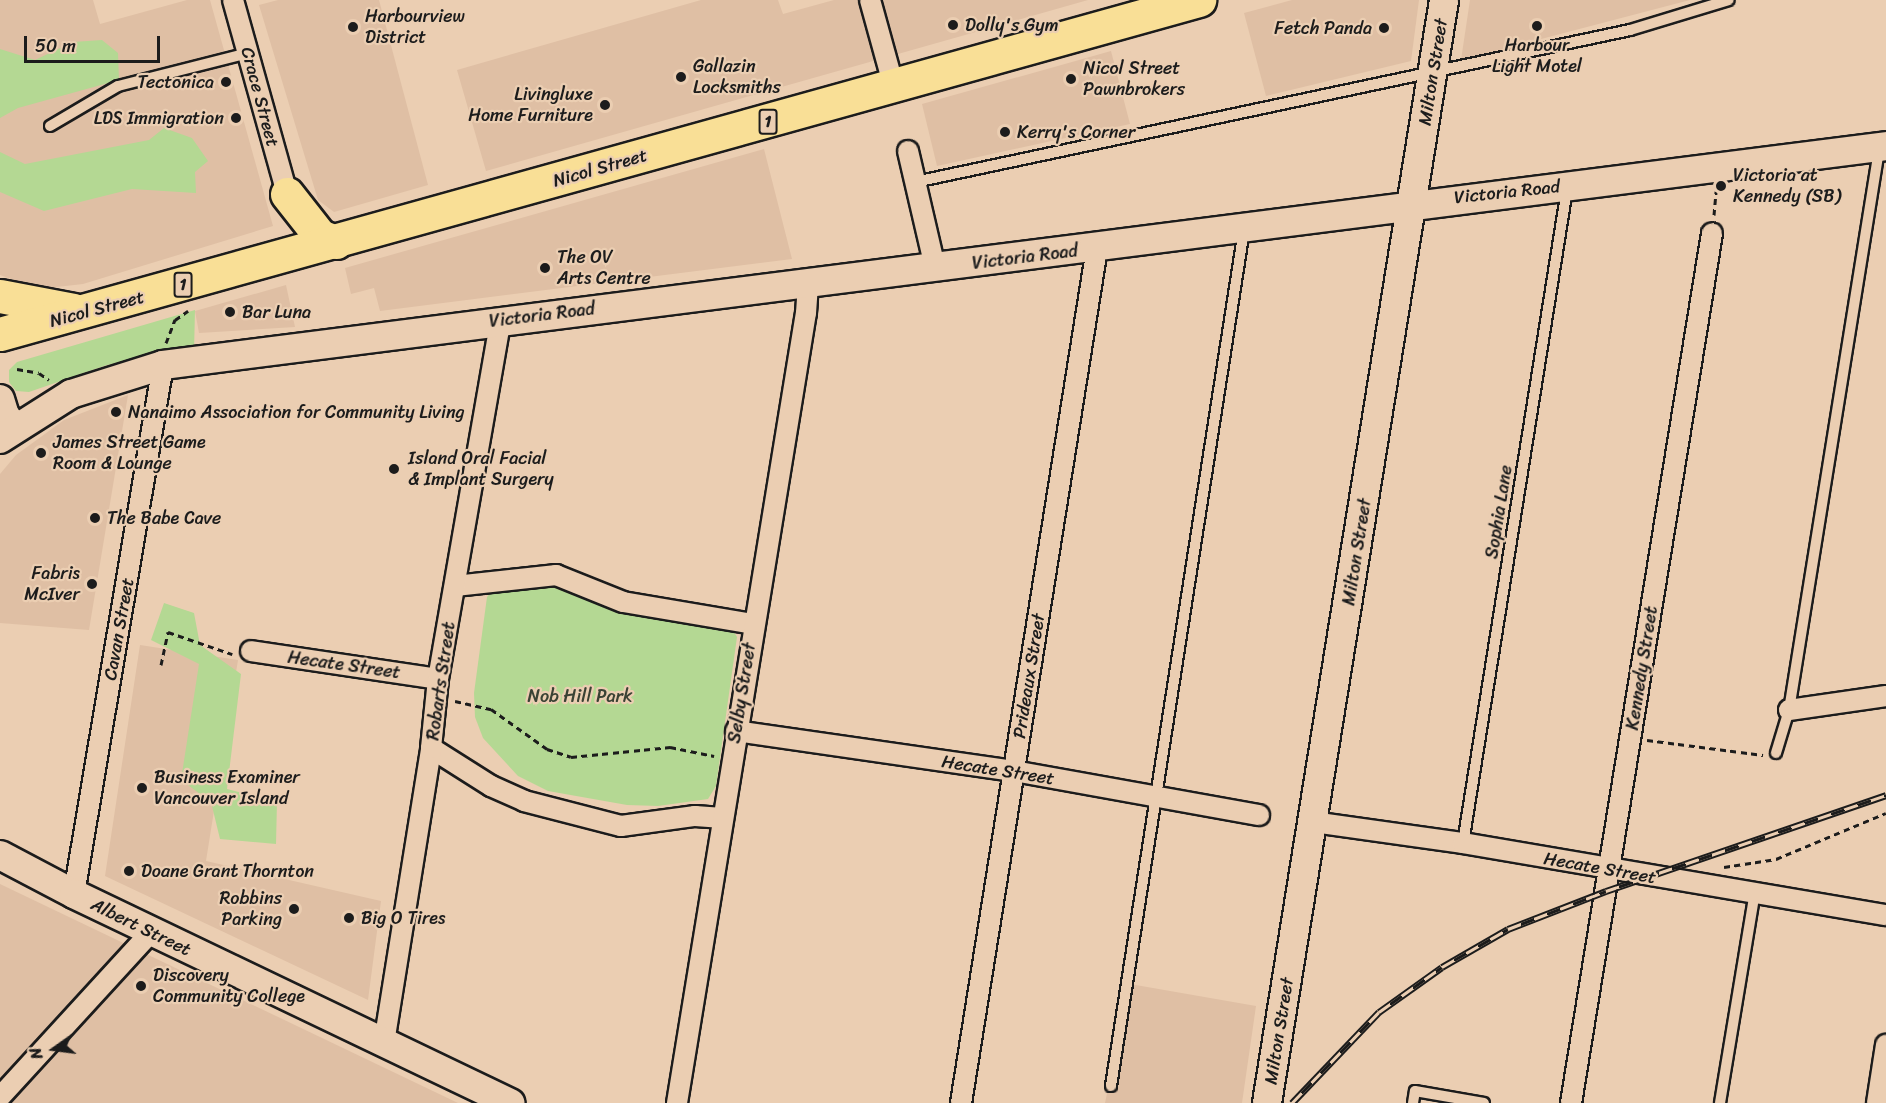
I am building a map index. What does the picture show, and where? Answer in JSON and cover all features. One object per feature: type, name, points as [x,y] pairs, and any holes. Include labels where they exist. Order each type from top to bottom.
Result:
[{"type":"highway","name":"Nicol Street","points":[[0,334],[87,313],[1199,0]]},
{"type":"highway","points":[[287,194],[320,236],[336,242]]},
{"type":"highway","points":[[279,258],[288,245],[287,194]]},
{"type":"highway","points":[[0,296],[87,313]]},
{"type":"street","name":"Crace Street","points":[[233,0],[287,194]]},
{"type":"street","points":[[870,0],[894,87]]},
{"type":"street","name":"Milton Street","points":[[1267,1103],[1444,0]]},
{"type":"street","name":"Victoria Road","points":[[7,434],[71,393],[163,358],[1096,248],[1244,229],[1413,203],[1883,146]]},
{"type":"street","points":[[908,151],[935,267]]},
{"type":"street","name":"Kennedy Street","points":[[1571,1103],[1712,233]]},
{"type":"street","name":"Prideaux Street","points":[[961,1103],[1096,248]]},
{"type":"street","name":"Selby Street","points":[[677,1103],[753,624],[806,313],[808,283]]},
{"type":"street","name":"Robarts Street","points":[[384,1043],[431,748],[438,679],[501,319]]},
{"type":"street","name":"Cavan Street","points":[[74,894],[163,358]]},
{"type":"street","points":[[0,399],[7,434]]},
{"type":"street","points":[[455,586],[556,575],[623,602],[753,624]]},
{"type":"street","name":"Hecate Street","points":[[242,653],[438,679]]},
{"type":"street","points":[[1790,710],[1886,696]]},
{"type":"street","name":"Hecate Street","points":[[736,731],[1014,771],[1155,799],[1259,815]]},
{"type":"street","points":[[431,748],[491,786],[524,801],[621,826],[695,816],[723,818]]},
{"type":"street","name":"Hecate Street","points":[[1313,822],[1463,843],[1886,915]]},
{"type":"street","name":"Albert Street","points":[[0,855],[151,932],[511,1103]]},
{"type":"street","points":[[0,1097],[151,932]]},
{"type":"street","points":[[1877,1103],[1886,1045]]},
{"type":"lane","points":[[915,182],[1433,70],[1630,30],[1729,0]]},
{"type":"lane","points":[[50,126],[118,86],[248,53]]},
{"type":"lane","points":[[1776,753],[1790,710],[1883,146]]},
{"type":"lane","name":"Sophia Lane","points":[[1463,843],[1567,186]]},
{"type":"lane","points":[[1111,1086],[1244,229]]},
{"type":"lane","points":[[1720,1103],[1755,892]]},
{"type":"lane","points":[[1413,1103],[1415,1091],[1484,1103]]},
{"type":"path","points":[[1712,233],[1716,166]]},
{"type":"path","points":[[163,358],[175,320],[188,311]]},
{"type":"path","points":[[17,369],[39,373],[50,382]]},
{"type":"path","points":[[161,665],[168,632],[242,653]]},
{"type":"path","points":[[436,699],[491,709],[547,749],[571,757],[670,747],[732,760]]},
{"type":"path","points":[[1630,740],[1659,740],[1760,755],[1776,753]]},
{"type":"path","points":[[1719,868],[1776,859],[1886,813]]},
{"type":"shaded area","points":[[0,0],[93,0],[100,24],[187,0],[210,0],[273,226],[83,284],[39,289],[0,275]]},
{"type":"shaded area","points":[[278,0],[379,0],[428,185],[334,212],[318,200],[259,5]]},
{"type":"shaded area","points":[[701,0],[778,0],[783,14],[834,0],[1088,0],[486,171],[457,70]]},
{"type":"shaded area","points":[[1292,0],[1419,0],[1411,61],[1266,96],[1244,13]]},
{"type":"shaded area","points":[[1470,0],[1690,0],[1461,60]]},
{"type":"shaded area","points":[[1111,51],[1130,124],[937,166],[922,104]]},
{"type":"shaded area","points":[[764,149],[792,259],[380,311],[374,288],[351,294],[345,268]]},
{"type":"shaded area","points":[[286,285],[295,327],[199,333],[195,311]]},
{"type":"shaded area","points":[[128,395],[89,630],[0,623],[0,474],[16,455],[64,420]]},
{"type":"shaded area","points":[[140,645],[238,660],[206,861],[381,901],[368,1000],[105,876]]},
{"type":"shaded area","points":[[0,884],[458,1103],[0,1103]]},
{"type":"shaded area","points":[[1130,984],[1256,1006],[1242,1103],[1105,1103]]},
{"type":"green space","points":[[102,40],[118,53],[119,80],[18,108],[0,118],[0,49],[35,60],[73,42]]},
{"type":"green space","points":[[164,128],[192,138],[208,161],[195,172],[196,193],[132,189],[44,211],[0,192],[0,152],[25,164],[149,140]]},
{"type":"green space","points":[[195,310],[194,352],[107,365],[29,392],[16,391],[9,382],[9,370],[17,362]]},
{"type":"green space","name":"Nob Hill Park","points":[[551,580],[732,629],[737,637],[716,786],[708,799],[658,806],[627,805],[548,791],[518,776],[483,738],[475,717],[474,693],[487,597],[496,586]]},
{"type":"green space","points":[[164,603],[194,613],[200,645],[241,674],[227,789],[277,802],[276,844],[220,839],[211,802],[181,780],[199,664],[151,640]]},
{"type":"railway","points":[[1292,1103],[1379,1012],[1442,967],[1508,929],[1606,891],[1886,795]]},
{"type":"place","name":"Dolly's Gym","points":[[953,25]]},
{"type":"place","name":"Harbour Light Motel","points":[[1537,26]]},
{"type":"place","name":"Harbourview District","points":[[353,27]]},
{"type":"place","name":"Fetch Panda","points":[[1384,28]]},
{"type":"place","name":"Gallazin Locksmiths","points":[[681,77]]},
{"type":"place","name":"Nicol Street Pawnbrokers","points":[[1071,79]]},
{"type":"place","name":"Tectonica","points":[[226,82]]},
{"type":"place","name":"Livingluxe Home Furniture","points":[[605,105]]},
{"type":"place","name":"LDS Immigration","points":[[236,118]]},
{"type":"place","name":"Kerry's Corner","points":[[1005,132]]},
{"type":"place","name":"Victoria at Kennedy (SB)","points":[[1721,186]]},
{"type":"place","name":"The OV Arts Centre","points":[[545,268]]},
{"type":"place","name":"Bar Luna","points":[[230,312]]},
{"type":"place","name":"Nanaimo Association for Community Living","points":[[116,412]]},
{"type":"place","name":"James Street Game Room & Lounge","points":[[41,453]]},
{"type":"place","name":"Island Oral Facial & Implant Surgery","points":[[394,469]]},
{"type":"place","name":"The Babe Cave","points":[[95,518]]},
{"type":"place","name":"Fabris McIver","points":[[92,584]]},
{"type":"place","name":"Business Examiner Vancouver Island","points":[[142,788]]},
{"type":"place","name":"Doane Grant Thornton","points":[[129,871]]},
{"type":"place","name":"Robbins Parking","points":[[294,909]]},
{"type":"place","name":"Big O Tires","points":[[349,918]]},
{"type":"place","name":"Discovery Community College","points":[[141,986]]}]
